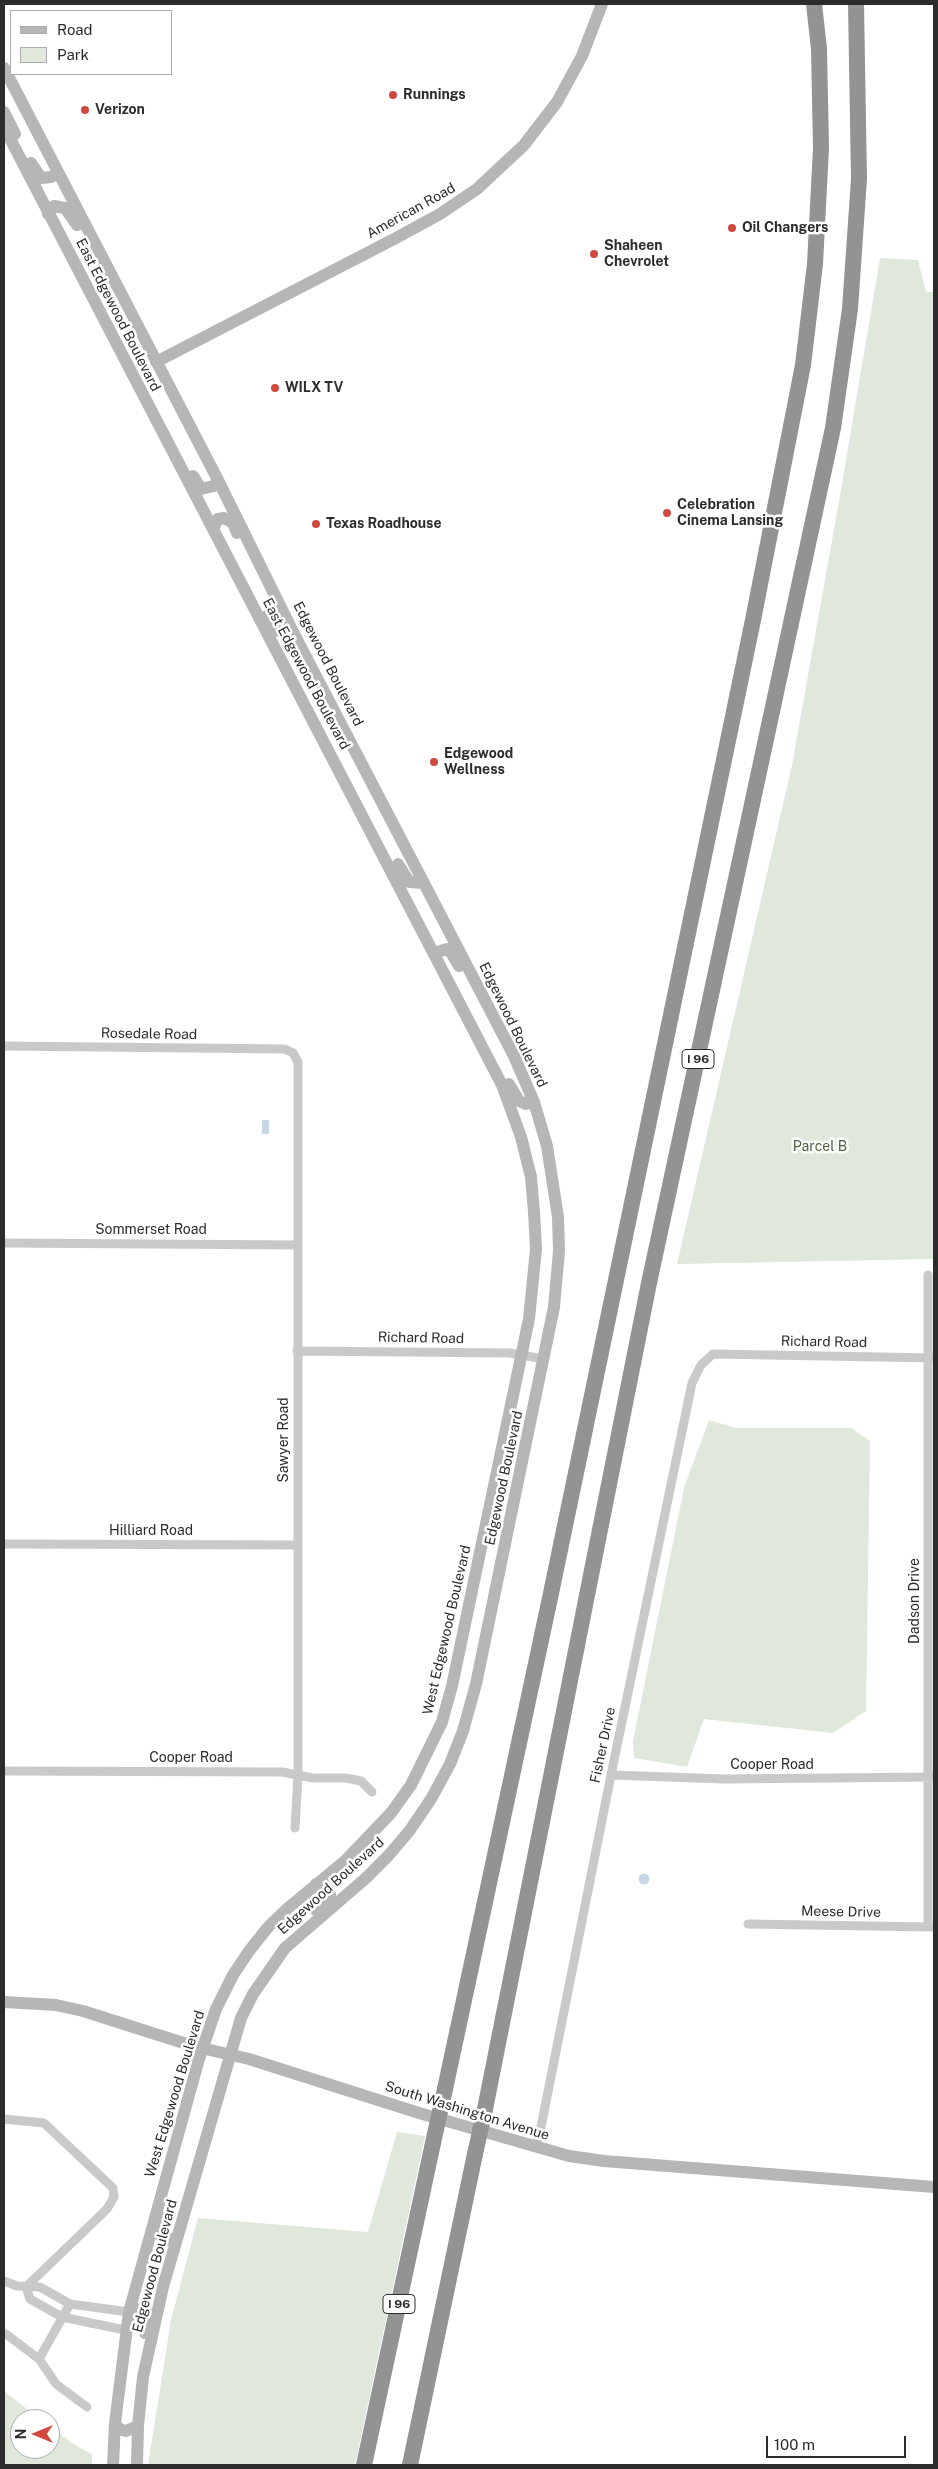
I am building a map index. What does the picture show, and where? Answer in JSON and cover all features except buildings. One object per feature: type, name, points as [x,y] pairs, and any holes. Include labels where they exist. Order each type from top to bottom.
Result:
[{"type":"highway","name":"I 96","points":[[364,2465],[550,1598],[747,649],[802,365],[815,264],[821,148],[819,49],[814,4]]},
{"type":"highway","name":"I 96","points":[[410,2465],[485,2109],[649,1283],[833,428],[850,309],[859,179],[856,4]]},
{"type":"street","name":"American Road","points":[[156,362],[431,219],[485,182],[524,145],[557,102],[582,56],[602,4]]},
{"type":"street","name":"East Edgewood Boulevard","points":[[4,68],[218,480]]},
{"type":"street","points":[[4,112],[37,174],[46,178],[58,172]]},
{"type":"street","name":"East Edgewood Boulevard","points":[[4,127],[362,812],[502,1085],[521,1137],[530,1177],[536,1250]]},
{"type":"street","points":[[48,214],[54,206],[65,208],[71,214],[120,308],[134,317]]},
{"type":"street","points":[[142,394],[156,404],[197,484],[201,488],[207,489],[214,486],[218,480]]},
{"type":"street","name":"Edgewood Boulevard","points":[[137,2465],[138,2426],[143,2377],[163,2287],[241,2018],[253,1994],[285,1948],[389,1855],[431,1799],[450,1764],[463,1731],[476,1684],[544,1359],[558,1278],[558,1217],[547,1146],[534,1102],[492,1014],[293,632],[218,480]]},
{"type":"street","points":[[213,530],[218,519],[229,520],[253,563],[266,576]]},
{"type":"street","points":[[239,578],[252,588],[276,630],[285,633],[293,632]]},
{"type":"street","points":[[362,812],[375,820],[404,877],[415,884],[424,883]]},
{"type":"street","points":[[434,953],[446,950],[452,954],[481,1009],[492,1014]]},
{"type":"street","points":[[475,1030],[490,1041],[514,1094],[526,1104],[534,1102]]},
{"type":"street","name":"Rosedale Road","points":[[4,1046],[285,1049],[292,1053]]},
{"type":"street","name":"Sawyer Road","points":[[292,1053],[298,1062],[298,1775],[295,1828]]},
{"type":"street","name":"Sommerset Road","points":[[4,1243],[298,1245]]},
{"type":"street","name":"West Edgewood Boulevard","points":[[113,2465],[115,2422],[129,2312],[202,2047],[216,2009],[233,1975],[249,1951],[288,1908],[346,1860],[391,1813],[411,1785],[442,1722],[452,1686],[522,1355],[534,1287],[536,1250]]},
{"type":"street","name":"Dadson Drive","points":[[928,1275],[931,1358],[931,1927]]},
{"type":"street","name":"Richard Road","points":[[297,1351],[510,1353],[544,1359]]},
{"type":"street","name":"Richard Road","points":[[713,1354],[931,1358]]},
{"type":"street","name":"Fisher Drive","points":[[534,2147],[539,2137],[692,1383],[701,1365],[713,1354]]},
{"type":"street","name":"Hilliard Road","points":[[4,1544],[298,1545]]},
{"type":"street","name":"Cooper Road","points":[[4,1771],[282,1772],[361,1781],[372,1792]]},
{"type":"street","name":"Cooper Road","points":[[611,1775],[724,1779],[931,1777]]},
{"type":"street","points":[[285,1948],[290,1933],[326,1901],[330,1895],[323,1884],[316,1884]]},
{"type":"street","name":"Meese Drive","points":[[748,1924],[931,1927]]},
{"type":"street","name":"South Washington Avenue","points":[[4,2002],[56,2005],[83,2011],[229,2055],[249,2059],[534,2147],[604,2161],[934,2187]]},
{"type":"street","points":[[4,2119],[44,2123],[113,2188],[114,2197],[107,2209],[26,2286]]},
{"type":"street","points":[[171,2160],[173,2179],[159,2233],[166,2240],[177,2238]]},
{"type":"street","points":[[4,2281],[40,2287],[70,2304],[129,2312],[141,2309],[146,2311],[148,2316],[140,2366],[143,2377]]},
{"type":"street","points":[[26,2286],[30,2299],[62,2318],[126,2330]]},
{"type":"street","points":[[39,2359],[70,2304]]},
{"type":"street","points":[[6,2334],[39,2359],[56,2384],[87,2407]]},
{"type":"street","points":[[115,2422],[119,2429],[126,2431],[138,2426]]},
{"type":"green space","name":"Parcel B","points":[[880,258],[918,260],[926,292],[934,292],[934,1259],[677,1264],[792,765]]},
{"type":"green space","points":[[709,1420],[736,1428],[851,1428],[870,1441],[866,1711],[833,1733],[704,1719],[687,1767],[634,1758],[633,1741],[684,1488]]},
{"type":"green space","points":[[397,2132],[425,2136],[355,2465],[148,2465],[171,2320],[198,2218],[368,2232]]},
{"type":"green space","points":[[4,2391],[27,2409],[10,2409],[10,2459],[60,2459],[60,2434],[92,2454],[92,2465],[4,2465]]},
{"type":"water","points":[[262,1120],[269,1120],[269,1134],[262,1134]]},
{"type":"water","points":[[644,1873],[650,1879],[644,1885],[638,1879]]},
{"type":"place","name":"Runnings","points":[[393,95]]},
{"type":"place","name":"Verizon","points":[[85,110]]},
{"type":"place","name":"Oil Changers","points":[[732,228]]},
{"type":"place","name":"Shaheen Chevrolet","points":[[594,254]]},
{"type":"place","name":"WILX TV","points":[[275,388]]},
{"type":"place","name":"Celebration Cinema Lansing","points":[[667,513]]},
{"type":"place","name":"Texas Roadhouse","points":[[316,524]]},
{"type":"place","name":"Edgewood Wellness","points":[[434,762]]}]
